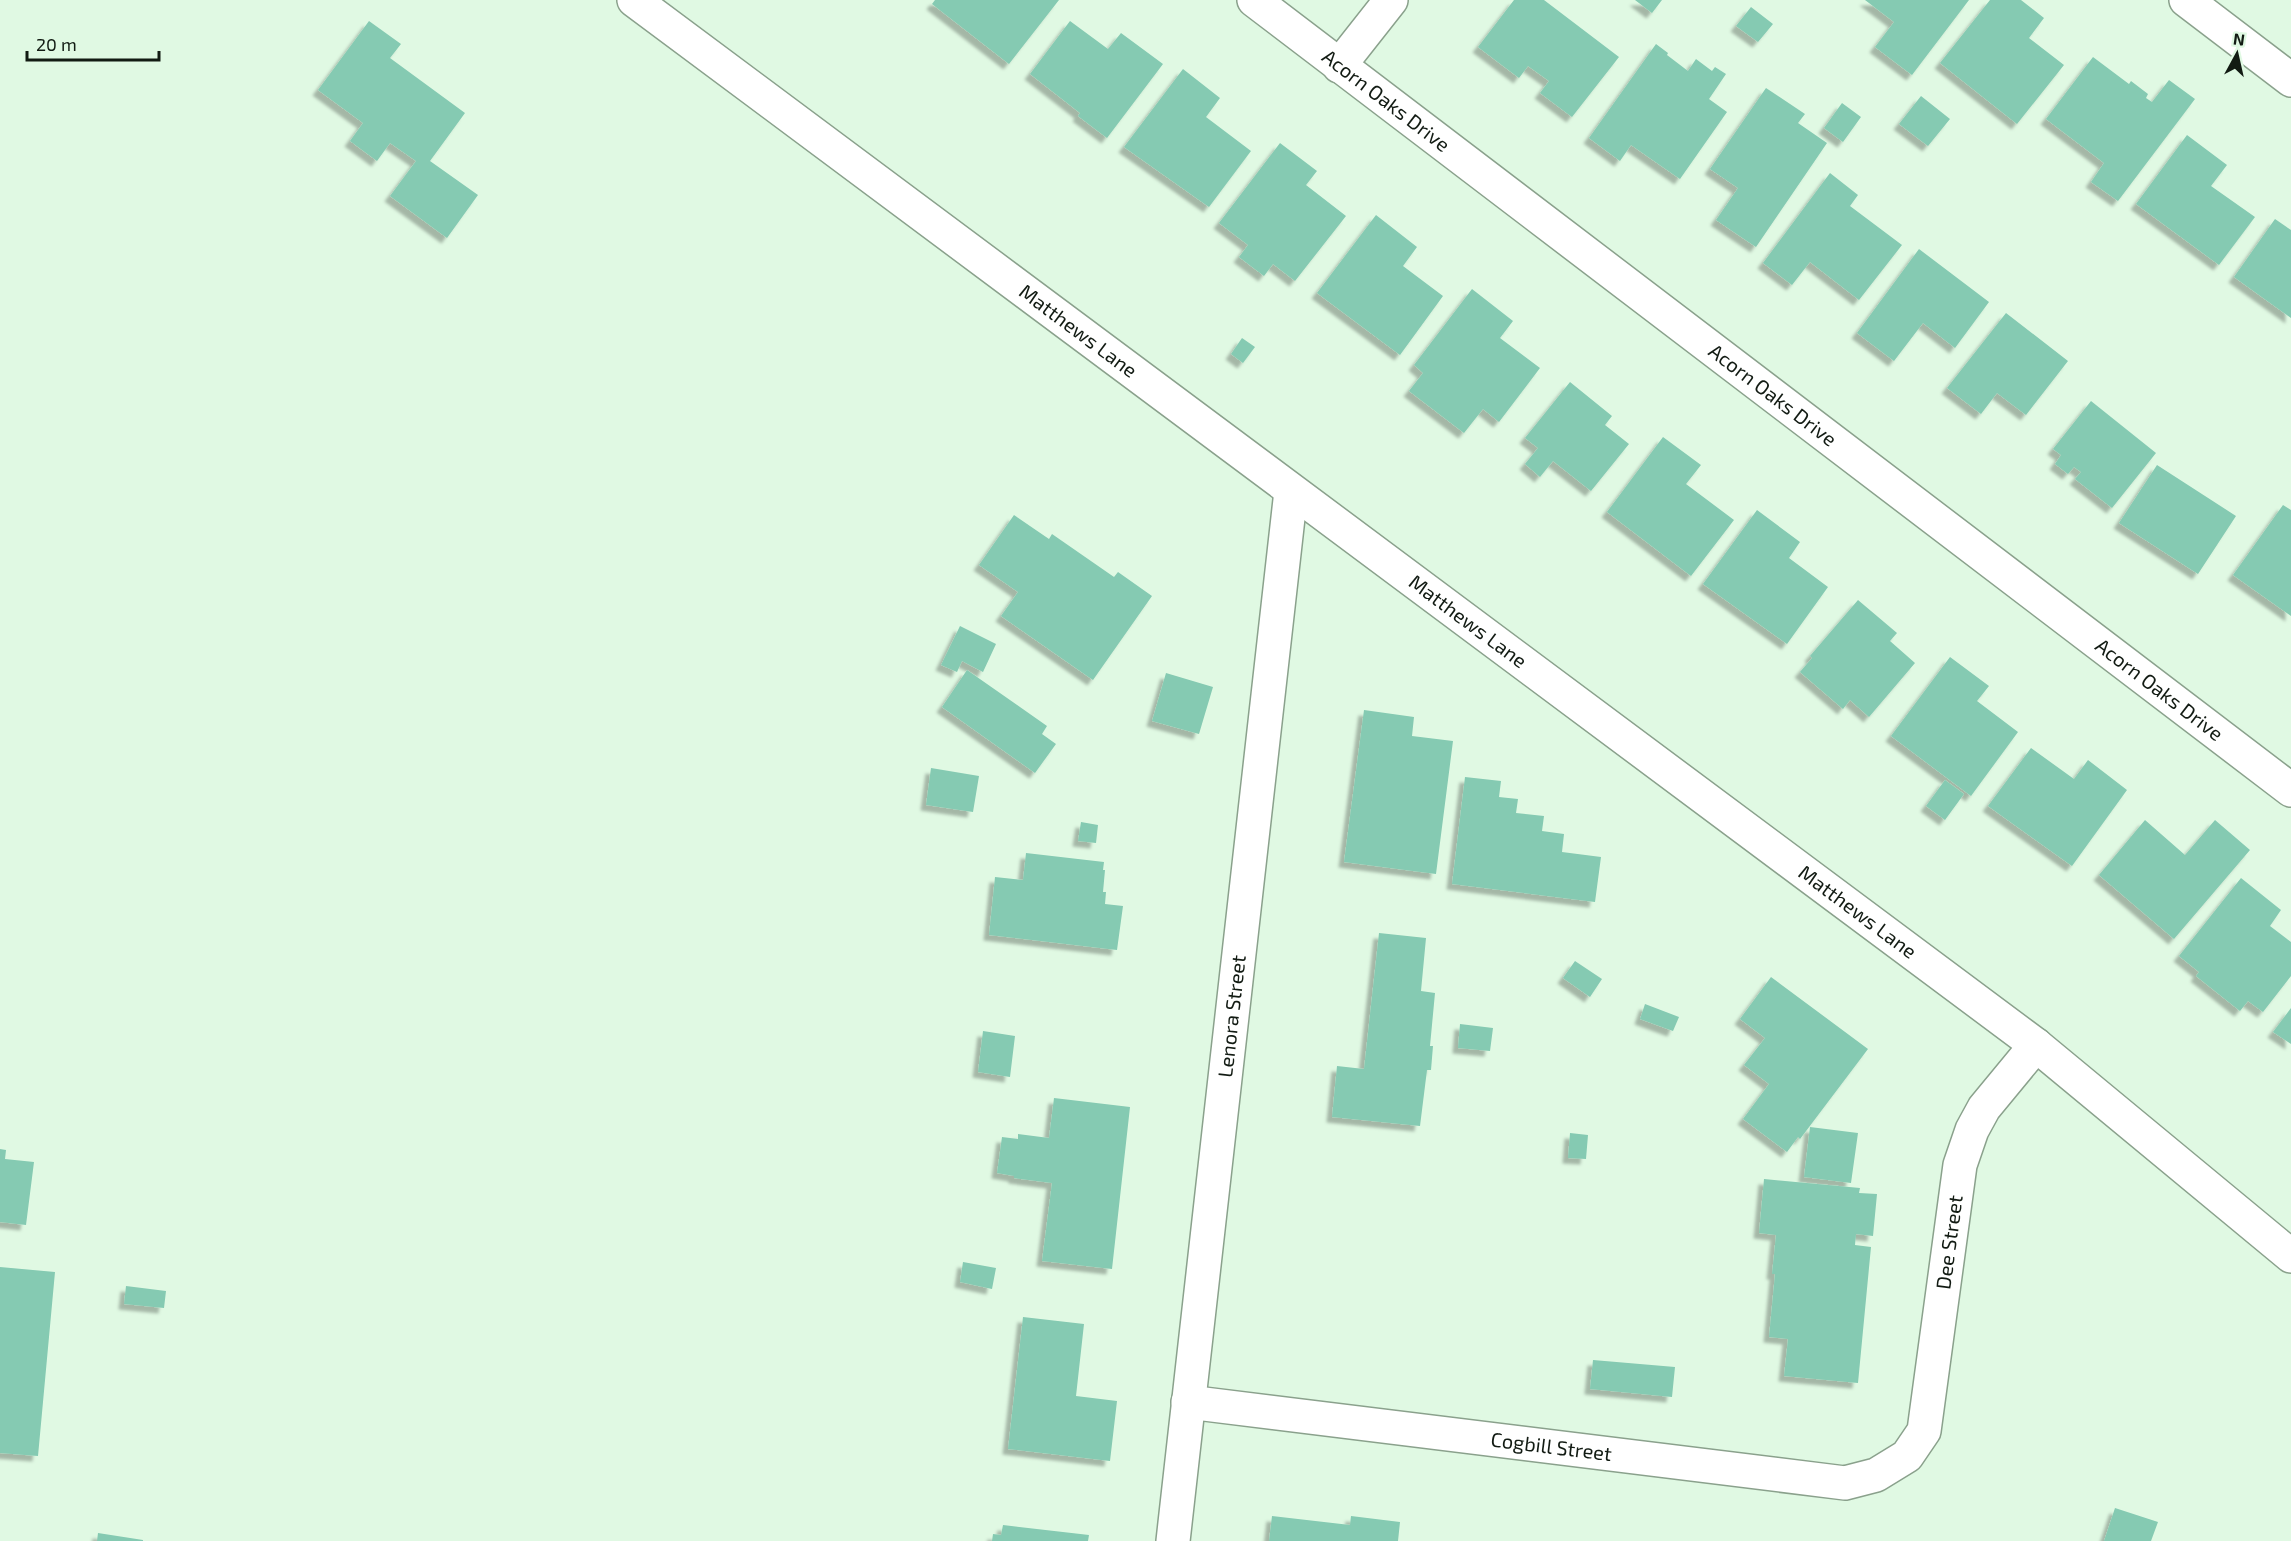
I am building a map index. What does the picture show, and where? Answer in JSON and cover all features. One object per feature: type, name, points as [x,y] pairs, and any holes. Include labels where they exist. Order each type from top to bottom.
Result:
[{"type":"street","name":"Acorn Oaks Drive","points":[[1254,0],[2291,790]]},
{"type":"street","points":[[1339,66],[1391,0]]},
{"type":"street","points":[[2186,0],[2291,80]]},
{"type":"street","name":"Matthews Lane","points":[[654,6],[1292,491],[2036,1046],[2291,1256]]},
{"type":"street","name":"Lenora Street","points":[[1173,1541],[1292,491]]},
{"type":"street","name":"Dee Street","points":[[1907,1456],[1924,1431],[1960,1165],[1972,1130],[1984,1108],[2036,1046]]},
{"type":"street","name":"Cogbill Street","points":[[1188,1402],[1845,1483],[1876,1475],[1907,1456]]},
{"type":"building","points":[[935,0],[1059,0],[1009,64],[932,4]]},
{"type":"building","points":[[1514,0],[1544,0],[1619,57],[1572,117],[1540,93],[1549,81],[1528,66],[1519,78],[1478,47]]},
{"type":"building","points":[[1635,0],[1662,0],[1652,13]]},
{"type":"building","points":[[1865,0],[1969,0],[1912,75],[1875,47],[1894,22]]},
{"type":"building","points":[[1990,0],[2021,0],[2044,18],[2029,38],[2064,65],[2017,124],[1940,63]]},
{"type":"building","points":[[1751,7],[1773,24],[1758,42],[1736,26]]},
{"type":"building","points":[[369,21],[401,44],[390,58],[465,113],[430,161],[478,195],[447,238],[390,196],[416,161],[390,143],[377,161],[350,141],[363,123],[318,90]]},
{"type":"building","points":[[1070,21],[1108,49],[1121,33],[1163,64],[1107,138],[1078,116],[1080,113],[1030,74]]},
{"type":"building","points":[[1656,44],[1688,71],[1696,59],[1712,71],[1715,67],[1726,74],[1709,99],[1727,112],[1680,179],[1631,145],[1620,161],[1589,138]]},
{"type":"building","points":[[2093,57],[2129,84],[2131,81],[2148,94],[2146,98],[2152,102],[2169,80],[2195,99],[2118,201],[2091,182],[2104,163],[2046,119]]},
{"type":"building","points":[[1183,69],[1220,98],[1206,117],[1251,151],[1209,207],[1124,147]]},
{"type":"building","points":[[1766,88],[1805,114],[1798,123],[1827,143],[1756,247],[1716,220],[1738,188],[1710,169]]},
{"type":"building","points":[[1921,96],[1950,119],[1928,146],[1899,124]]},
{"type":"building","points":[[1842,103],[1861,117],[1843,142],[1824,128]]},
{"type":"building","points":[[2187,135],[2227,165],[2211,186],[2255,217],[2219,265],[2136,204]]},
{"type":"building","points":[[1280,143],[1317,171],[1306,185],[1346,216],[1295,281],[1273,264],[1264,276],[1239,257],[1248,245],[1219,223]]},
{"type":"building","points":[[1830,173],[1858,195],[1850,206],[1902,245],[1859,300],[1810,262],[1792,285],[1763,263]]},
{"type":"building","points":[[1376,215],[1417,247],[1403,266],[1443,296],[1400,355],[1317,293]]},
{"type":"building","points":[[2275,219],[2291,230],[2291,318],[2234,277]]},
{"type":"building","points":[[1919,249],[1989,302],[1955,348],[1923,323],[1894,361],[1857,333]]},
{"type":"building","points":[[1472,289],[1513,321],[1500,338],[1540,368],[1499,422],[1483,409],[1464,433],[1409,391],[1423,373],[1414,365]]},
{"type":"building","points":[[2006,313],[2068,361],[2026,415],[1997,393],[1981,414],[1947,388]]},
{"type":"building","points":[[1242,338],[1255,347],[1243,363],[1231,354]]},
{"type":"building","points":[[1570,382],[1612,416],[1605,425],[1629,444],[1591,491],[1553,461],[1540,477],[1525,464],[1538,448],[1525,438]]},
{"type":"building","points":[[2091,401],[2156,453],[2112,508],[2075,479],[2081,472],[2074,467],[2068,474],[2055,464],[2061,455],[2053,449]]},
{"type":"building","points":[[1663,437],[1701,465],[1686,484],[1734,520],[1691,576],[1607,512]]},
{"type":"building","points":[[2157,465],[2236,516],[2198,574],[2119,523]]},
{"type":"building","points":[[2283,505],[2291,510],[2291,616],[2233,575]]},
{"type":"building","points":[[1757,510],[1800,542],[1789,558],[1828,587],[1787,644],[1703,584]]},
{"type":"building","points":[[1014,515],[1049,539],[1052,534],[1114,577],[1118,572],[1152,596],[1093,680],[1001,616],[1018,592],[979,565]]},
{"type":"building","points":[[1858,600],[1897,633],[1890,641],[1915,663],[1869,717],[1850,700],[1843,709],[1800,672],[1812,658],[1810,656]]},
{"type":"building","points":[[960,626],[996,644],[983,672],[962,661],[957,672],[941,665]]},
{"type":"building","points":[[1950,657],[1989,686],[1977,701],[2018,732],[1971,796],[1891,736]]},
{"type":"building","points":[[967,670],[1047,726],[1042,734],[1056,744],[1035,773],[942,707]]},
{"type":"building","points":[[1166,673],[1213,687],[1199,734],[1152,721]]},
{"type":"building","points":[[1364,710],[1414,717],[1412,736],[1453,741],[1436,874],[1344,862]]},
{"type":"building","points":[[2031,748],[2074,779],[2088,760],[2127,790],[2072,866],[1988,806]]},
{"type":"building","points":[[931,768],[979,776],[973,812],[926,805]]},
{"type":"building","points":[[1465,777],[1501,781],[1499,797],[1518,799],[1516,813],[1544,816],[1542,831],[1564,834],[1562,852],[1601,857],[1595,902],[1452,884]]},
{"type":"building","points":[[1945,780],[1964,794],[1945,820],[1926,806]]},
{"type":"building","points":[[2145,820],[2185,855],[2215,820],[2250,850],[2174,939],[2099,875]]},
{"type":"building","points":[[1081,822],[1098,825],[1096,843],[1078,841]]},
{"type":"building","points":[[1026,853],[1104,862],[1105,904],[1123,906],[1117,950],[989,935],[995,877],[1023,880]]},
{"type":"building","points":[[2241,878],[2281,910],[2270,926],[2291,942],[2291,976],[2263,1012],[2248,1001],[2240,1011],[2196,976],[2199,972],[2179,956]]},
{"type":"building","points":[[1379,933],[1426,938],[1421,991],[1435,993],[1430,1046],[1433,1046],[1431,1070],[1427,1070],[1420,1126],[1332,1117],[1337,1066],[1364,1069]]},
{"type":"building","points":[[1575,961],[1602,979],[1590,997],[1563,978]]},
{"type":"building","points":[[1771,977],[1868,1049],[1800,1139],[1798,1137],[1787,1152],[1743,1119],[1769,1084],[1744,1065],[1765,1038],[1740,1019]]},
{"type":"building","points":[[1645,1004],[1679,1017],[1673,1031],[1640,1019]]},
{"type":"building","points":[[2291,1008],[2291,1044],[2273,1032]]},
{"type":"building","points":[[1460,1024],[1493,1028],[1490,1051],[1458,1048]]},
{"type":"building","points":[[983,1031],[1015,1036],[1010,1077],[978,1072]]},
{"type":"building","points":[[1054,1098],[1130,1107],[1112,1269],[1042,1261],[1052,1183],[1014,1178],[1014,1176],[997,1173],[1002,1137],[1018,1139],[1018,1134],[1049,1138]]},
{"type":"building","points":[[1810,1127],[1858,1133],[1851,1183],[1804,1177]]},
{"type":"building","points":[[1570,1133],[1588,1135],[1586,1159],[1568,1158]]},
{"type":"building","points":[[0,1149],[6,1150],[5,1159],[34,1162],[26,1225],[0,1222]]},
{"type":"building","points":[[1764,1179],[1860,1188],[1859,1193],[1877,1194],[1873,1236],[1856,1234],[1855,1245],[1871,1247],[1858,1383],[1784,1376],[1788,1339],[1769,1337],[1776,1235],[1759,1233]]},
{"type":"building","points":[[963,1262],[996,1268],[992,1289],[960,1282]]},
{"type":"building","points":[[0,1267],[55,1272],[38,1456],[0,1453]]},
{"type":"building","points":[[126,1286],[166,1291],[164,1308],[124,1304]]},
{"type":"building","points":[[1023,1317],[1084,1324],[1076,1396],[1117,1401],[1110,1461],[1008,1449]]},
{"type":"building","points":[[1593,1360],[1675,1367],[1672,1397],[1590,1389]]},
{"type":"building","points":[[2115,1508],[2158,1522],[2151,1541],[2104,1541]]},
{"type":"building","points":[[1272,1516],[1350,1525],[1351,1516],[1400,1522],[1398,1541],[1269,1541]]},
{"type":"building","points":[[1003,1525],[1089,1535],[1088,1541],[992,1541],[993,1534],[1001,1535]]},
{"type":"building","points":[[98,1533],[143,1540],[143,1541],[97,1541]]}]
